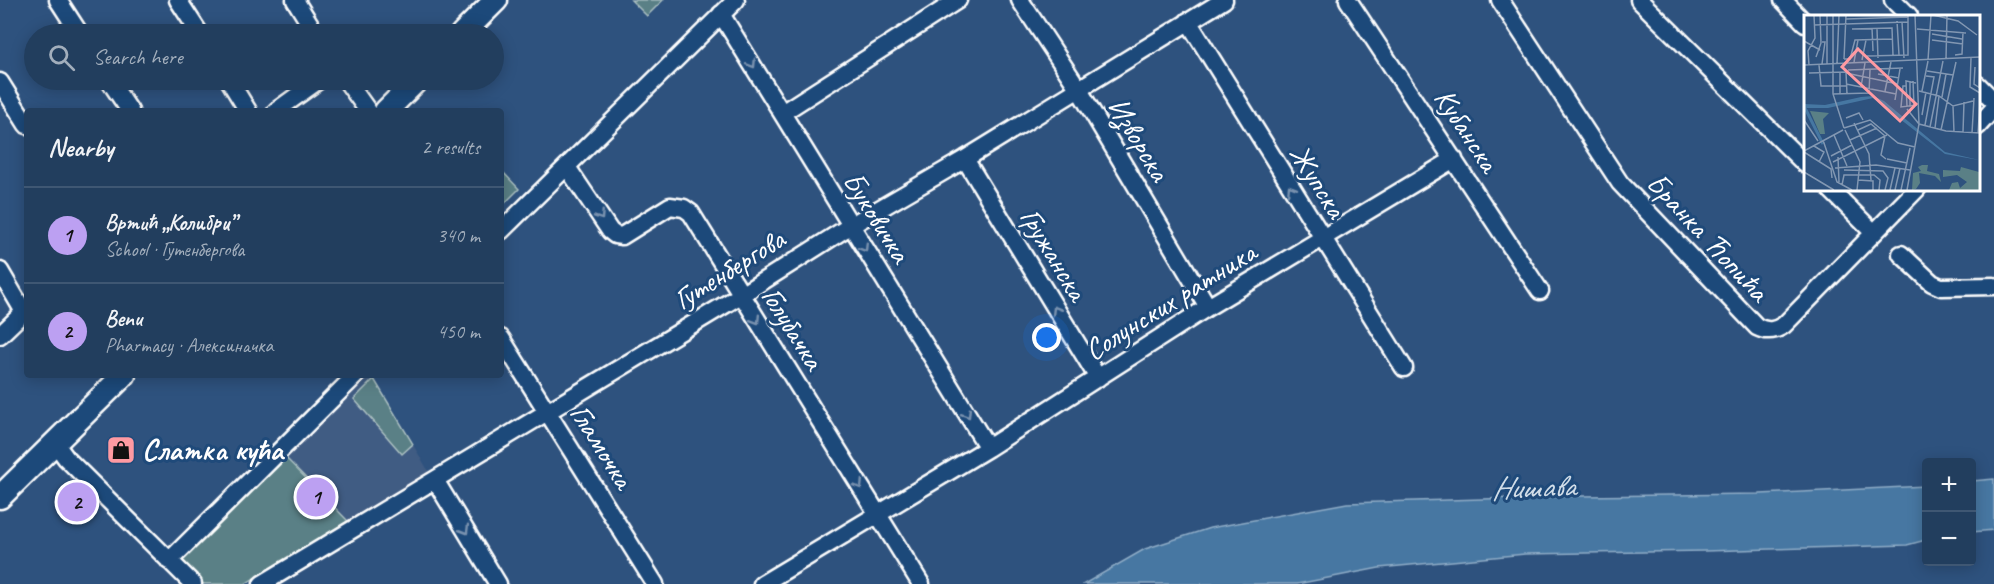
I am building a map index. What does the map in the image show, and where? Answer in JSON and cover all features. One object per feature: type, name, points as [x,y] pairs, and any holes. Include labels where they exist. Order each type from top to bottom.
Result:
[{"type":"main road","points":[[472,24],[496,0]]},
{"type":"main road","points":[[389,108],[407,90]]},
{"type":"main road","points":[[0,497],[121,378]]},
{"type":"street","points":[[57,0],[73,24]]},
{"type":"street","points":[[178,0],[194,24]]},
{"type":"street","points":[[295,0],[310,24]]},
{"type":"street","points":[[504,228],[736,0]]},
{"type":"street","points":[[782,113],[958,0]]},
{"type":"street","name":"Изворска","points":[[1020,0],[1078,88],[1208,307]]},
{"type":"street","name":"Гутенбергова","points":[[262,584],[1224,0]]},
{"type":"street","name":"Кубанска","points":[[1348,0],[1540,291]]},
{"type":"street","name":"Бранка Ћопића","points":[[1500,0],[1620,183],[1757,327],[1776,330],[1784,325],[1916,190]]},
{"type":"street","points":[[1639,0],[1804,163]]},
{"type":"street","points":[[1783,0],[1804,22]]},
{"type":"street","points":[[1893,0],[1909,15]]},
{"type":"street","name":"Буковичка","points":[[721,14],[988,448]]},
{"type":"street","name":"Жупска","points":[[1188,21],[1404,368]]},
{"type":"street","points":[[0,82],[24,120]]},
{"type":"street","points":[[1979,87],[1994,101]]},
{"type":"street","points":[[116,90],[128,108]]},
{"type":"street","points":[[235,90],[246,108]]},
{"type":"street","points":[[280,108],[305,90]]},
{"type":"street","points":[[353,90],[366,108]]},
{"type":"street","points":[[1979,124],[1994,108]]},
{"type":"street","name":"Гружанска","points":[[965,159],[1098,378]]},
{"type":"street","name":"Солунских ратника","points":[[762,584],[988,448],[1208,307],[1454,159]]},
{"type":"street","name":"Голубачка","points":[[567,167],[615,235],[622,236],[670,206],[684,208],[691,213],[921,584]]},
{"type":"street","points":[[1831,190],[1874,233]]},
{"type":"street","points":[[1901,254],[1932,283],[1941,287],[1994,286]]},
{"type":"street","points":[[0,271],[24,312],[0,335]]},
{"type":"street","name":"Гламочка","points":[[504,343],[655,584]]},
{"type":"street","points":[[169,561],[354,378]]},
{"type":"street","points":[[55,443],[66,458],[189,583]]},
{"type":"street","points":[[435,480],[498,584]]},
{"type":"shaded area","points":[[359,378],[374,378],[429,472],[245,584],[203,584],[284,456]]},
{"type":"shaded area","points":[[1994,479],[1994,530],[1976,532],[1976,481]]},
{"type":"shaded area","points":[[1922,486],[1922,541],[1907,545],[1525,554],[1379,568],[1297,584],[1084,584],[1145,549],[1210,528],[1347,503],[1581,496],[1760,494]]},
{"type":"green space","points":[[631,0],[663,0],[647,16]]},
{"type":"green space","points":[[504,173],[519,189],[504,204]]},
{"type":"green space","points":[[374,379],[413,444],[402,454],[354,399]]},
{"type":"green space","points":[[284,456],[348,521],[245,584],[203,584],[179,559]]},
{"type":"place","name":"Слатка кућа","points":[[121,450]]},
{"type":"place","name":"Вртић „Колибри”","points":[[316,497]]},
{"type":"place","name":"Benu","points":[[77,502]]},
{"type":"water label","name":"Нишава","points":[[1533,487]]}]
